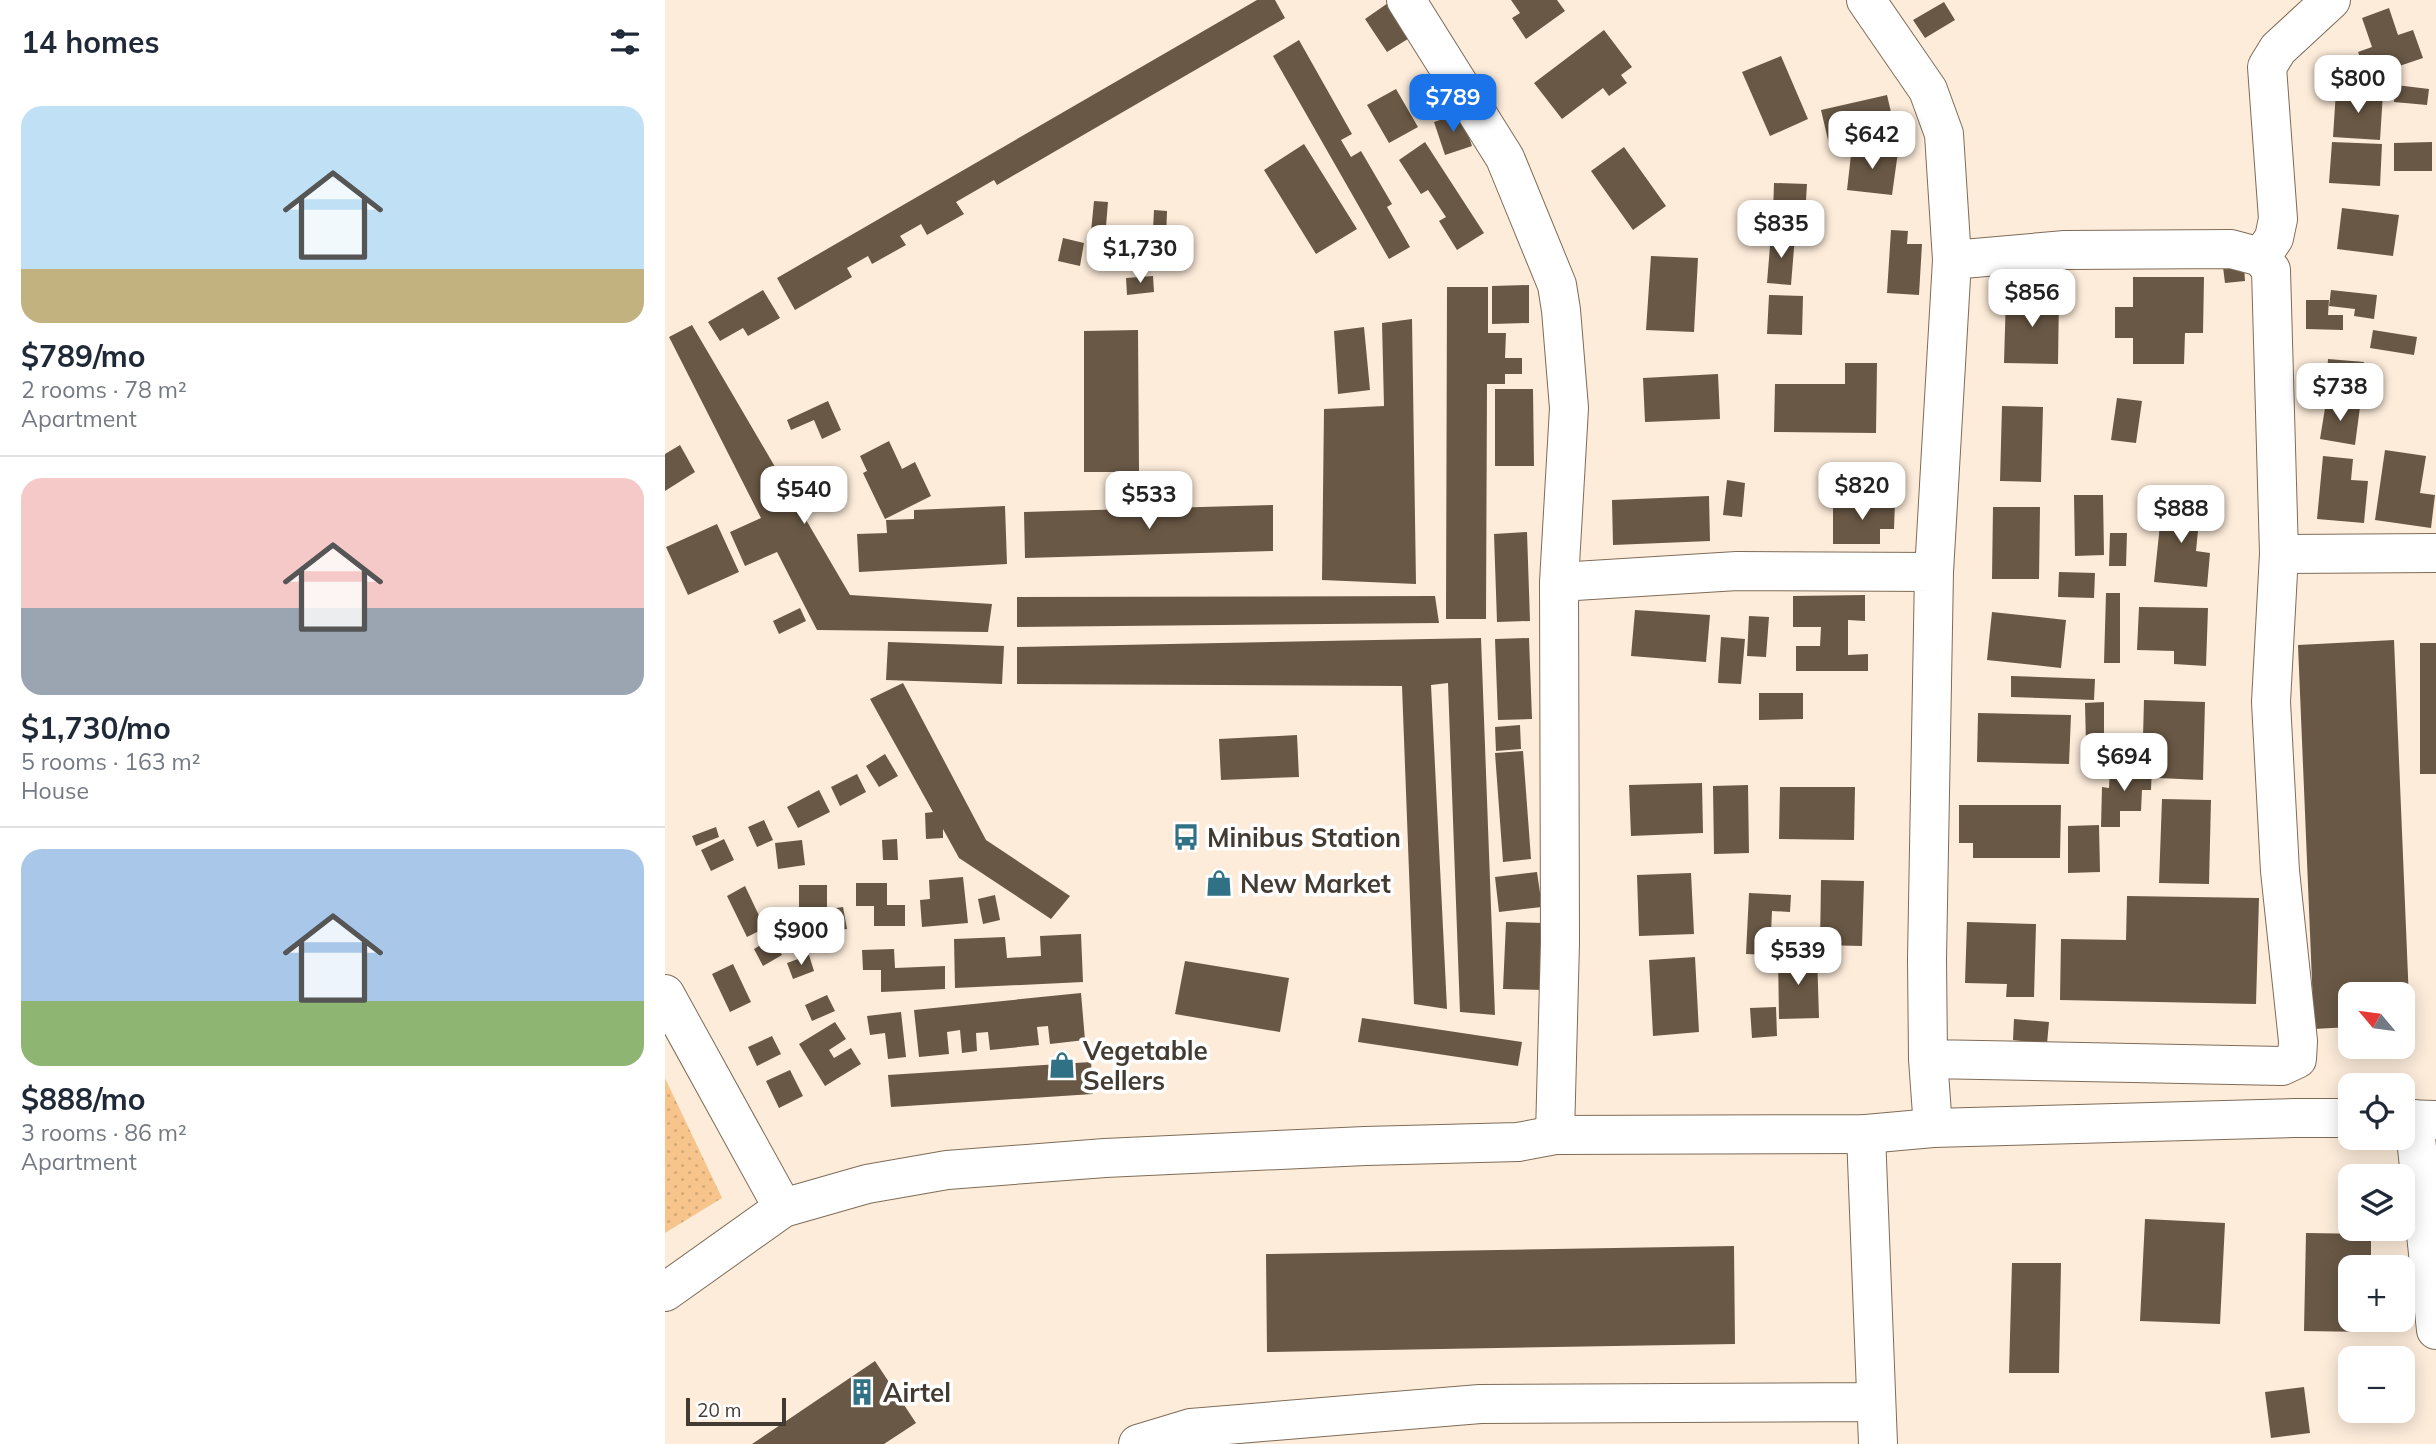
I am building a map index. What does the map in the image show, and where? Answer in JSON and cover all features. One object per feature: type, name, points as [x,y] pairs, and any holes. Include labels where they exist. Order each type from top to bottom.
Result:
[{"type":"street","points":[[1406,0],[1505,158],[1557,285],[1569,408],[1559,582],[1560,943],[1555,1135]]},
{"type":"street","points":[[1866,0],[1928,90],[1944,134],[1952,260],[1934,572],[1927,959],[1928,1059],[1933,1128]]},
{"type":"street","points":[[2261,257],[2274,238],[2278,219],[2267,67],[2279,49],[2331,0]]},
{"type":"street","points":[[1928,1059],[2282,1066],[2297,1059],[2298,1041],[2280,871],[2271,702],[2279,554],[2271,270],[2261,257],[2231,249],[2079,250],[1952,260]]},
{"type":"street","points":[[2279,554],[2436,553]]},
{"type":"street","points":[[1559,582],[1737,571],[1934,572]]},
{"type":"street","points":[[665,994],[783,1209]]},
{"type":"street","points":[[665,1292],[783,1209],[867,1184],[947,1170],[1105,1158],[1518,1142],[1555,1135],[1866,1134],[1933,1128],[2338,1118]]},
{"type":"street","points":[[2417,1119],[2436,1330]]},
{"type":"street","points":[[1866,1134],[1878,1444]]},
{"type":"street","points":[[1139,1444],[1191,1428],[1480,1404],[1875,1402]]},
{"type":"shaded area","points":[[665,1078],[722,1198],[665,1233]]},
{"type":"building","points":[[1257,0],[1275,0],[1285,18],[997,185],[994,180],[956,202],[964,214],[927,235],[921,224],[900,236],[906,245],[872,264],[868,256],[847,268],[852,277],[795,310],[777,278]]},
{"type":"building","points":[[1511,0],[1557,0],[1565,11],[1526,39],[1512,18],[1520,13]]},
{"type":"building","points":[[1944,2],[1955,20],[1925,38],[1913,20]]},
{"type":"building","points":[[1388,3],[1411,37],[1387,52],[1365,19]]},
{"type":"building","points":[[2389,8],[2398,35],[2413,30],[2423,58],[2367,77],[2358,52],[2372,47],[2362,18]]},
{"type":"building","points":[[1604,30],[1632,67],[1621,75],[1627,83],[1609,96],[1603,88],[1562,119],[1534,83]]},
{"type":"building","points":[[1299,40],[1352,134],[1341,140],[1351,157],[1361,151],[1392,204],[1387,207],[1410,247],[1389,259],[1273,56]]},
{"type":"building","points":[[1781,56],[1808,119],[1770,136],[1742,72]]},
{"type":"building","points":[[2396,85],[2429,89],[2427,105],[2394,102]]},
{"type":"building","points":[[1396,89],[1418,127],[1389,143],[1367,105]]},
{"type":"building","points":[[2336,91],[2383,93],[2380,140],[2333,137]]},
{"type":"building","points":[[1887,95],[1895,129],[1829,144],[1821,110]]},
{"type":"building","points":[[1461,113],[1472,146],[1445,155],[1434,122]]},
{"type":"building","points":[[1425,142],[1484,233],[1457,250],[1439,221],[1446,217],[1428,190],[1421,194],[1399,160]]},
{"type":"building","points":[[2332,142],[2382,144],[2380,186],[2329,183]]},
{"type":"building","points":[[2432,142],[2432,171],[2394,171],[2394,143]]},
{"type":"building","points":[[1304,144],[1357,229],[1316,254],[1264,170]]},
{"type":"building","points":[[1852,146],[1898,152],[1892,195],[1847,190]]},
{"type":"building","points":[[1624,147],[1666,206],[1633,230],[1591,171]]},
{"type":"building","points":[[1774,183],[1807,184],[1805,216],[1773,215]]},
{"type":"building","points":[[1094,201],[1108,202],[1103,263],[1088,262]]},
{"type":"building","points":[[2342,208],[2399,215],[2393,256],[2337,249]]},
{"type":"building","points":[[1154,210],[1167,211],[1165,269],[1151,268]]},
{"type":"building","points":[[1891,230],[1908,231],[1907,244],[1922,244],[1919,295],[1887,293]]},
{"type":"building","points":[[1771,234],[1795,236],[1791,285],[1767,283]]},
{"type":"building","points":[[1063,238],[1084,243],[1080,266],[1058,261]]},
{"type":"building","points":[[1651,256],[1698,258],[1694,332],[1646,330]]},
{"type":"building","points":[[2244,265],[2245,281],[2225,283],[2223,267]]},
{"type":"building","points":[[1153,276],[1154,292],[1127,295],[1126,278]]},
{"type":"building","points":[[2133,277],[2204,277],[2203,333],[2185,333],[2184,364],[2133,364],[2133,338],[2115,338],[2115,307],[2133,307]]},
{"type":"building","points":[[1529,285],[1529,323],[1492,324],[1492,286]]},
{"type":"building","points":[[1447,287],[1488,287],[1488,333],[1506,333],[1505,358],[1522,358],[1522,374],[1505,374],[1505,384],[1487,384],[1486,619],[1446,619]]},
{"type":"building","points":[[763,290],[780,318],[748,336],[743,328],[720,341],[708,322]]},
{"type":"building","points":[[2331,290],[2377,295],[2374,319],[2354,316],[2355,309],[2329,306]]},
{"type":"building","points":[[1769,295],[1803,296],[1802,335],[1767,334]]},
{"type":"building","points":[[2006,295],[2059,295],[2058,364],[2004,363]]},
{"type":"building","points":[[2306,300],[2329,300],[2328,315],[2343,315],[2343,330],[2306,329]]},
{"type":"building","points":[[1412,319],[1416,584],[1322,580],[1324,409],[1384,406],[1382,323]]},
{"type":"building","points":[[692,325],[850,595],[992,604],[988,632],[817,630],[777,552],[745,566],[730,532],[761,518],[669,337]]},
{"type":"building","points":[[1364,327],[1370,390],[1338,394],[1334,331]]},
{"type":"building","points":[[1138,330],[1139,472],[1084,472],[1084,331]]},
{"type":"building","points":[[2373,330],[2417,337],[2414,355],[2370,348]]},
{"type":"building","points":[[2328,359],[2364,362],[2362,392],[2326,390]]},
{"type":"building","points":[[1845,363],[1877,363],[1876,433],[1774,432],[1775,384],[1845,384]]},
{"type":"building","points":[[1718,374],[1720,419],[1645,422],[1643,378]]},
{"type":"building","points":[[1495,389],[1533,389],[1534,466],[1495,466]]},
{"type":"building","points":[[2117,398],[2142,401],[2136,443],[2111,440]]},
{"type":"building","points":[[828,401],[841,430],[822,439],[814,420],[791,430],[787,420]]},
{"type":"building","points":[[2326,402],[2360,407],[2355,445],[2320,439]]},
{"type":"building","points":[[2002,406],[2043,407],[2041,482],[2000,481]]},
{"type":"building","points":[[889,441],[902,469],[915,462],[931,496],[885,519],[863,473],[867,471],[860,456]]},
{"type":"building","points":[[680,445],[695,472],[665,491],[665,454]]},
{"type":"building","points":[[2385,450],[2426,456],[2420,493],[2435,495],[2431,528],[2375,520]]},
{"type":"building","points":[[2323,456],[2353,459],[2351,480],[2368,481],[2364,523],[2317,519]]},
{"type":"building","points":[[1727,480],[1745,483],[1742,517],[1723,515]]},
{"type":"building","points":[[2074,495],[2103,495],[2104,555],[2075,556]]},
{"type":"building","points":[[1709,496],[1710,541],[1613,545],[1612,500]]},
{"type":"building","points":[[2163,496],[2201,500],[2196,551],[2210,553],[2207,587],[2154,582]]},
{"type":"building","points":[[1895,502],[1894,529],[1880,529],[1880,544],[1833,544],[1833,503]]},
{"type":"building","points":[[1273,505],[1273,551],[1025,558],[1024,512]]},
{"type":"building","points":[[1005,506],[1007,564],[859,572],[857,534],[887,533],[886,520],[914,519],[914,510]]},
{"type":"building","points":[[1993,507],[2040,507],[2039,579],[1992,579]]},
{"type":"building","points":[[717,524],[739,572],[688,595],[666,547]]},
{"type":"building","points":[[1527,532],[1530,621],[1497,622],[1494,534]]},
{"type":"building","points":[[2110,533],[2127,533],[2126,566],[2109,566]]},
{"type":"building","points":[[2059,572],[2095,573],[2094,598],[2058,597]]},
{"type":"building","points":[[2106,593],[2120,593],[2120,663],[2104,663]]},
{"type":"building","points":[[1865,595],[1865,621],[1848,620],[1848,655],[1868,654],[1868,671],[1796,671],[1796,646],[1820,646],[1821,627],[1793,627],[1793,596]]},
{"type":"building","points":[[1435,596],[1439,623],[1017,627],[1017,597]]},
{"type":"building","points":[[2139,607],[2208,608],[2206,666],[2174,664],[2174,651],[2137,650]]},
{"type":"building","points":[[800,608],[806,621],[779,634],[773,621]]},
{"type":"building","points":[[1635,610],[1710,615],[1706,662],[1631,656]]},
{"type":"building","points":[[1992,612],[2066,620],[2061,668],[1987,660]]},
{"type":"building","points":[[1749,616],[1769,617],[1766,657],[1747,656]]},
{"type":"building","points":[[1721,637],[1745,639],[1741,684],[1718,683]]},
{"type":"building","points":[[1481,638],[1495,1015],[1460,1012],[1448,683],[1431,685],[1447,1009],[1414,1004],[1402,686],[1017,684],[1017,647]]},
{"type":"building","points":[[1529,638],[1532,719],[1498,720],[1495,639]]},
{"type":"building","points":[[2394,640],[2408,982],[2338,982],[2338,1028],[2314,1029],[2298,645]]},
{"type":"building","points":[[888,642],[1004,646],[1002,684],[886,680]]},
{"type":"building","points":[[2420,643],[2436,643],[2436,774],[2420,774]]},
{"type":"building","points":[[2011,676],[2095,679],[2094,700],[2011,697]]},
{"type":"building","points":[[903,683],[986,840],[1070,896],[1051,919],[959,858],[943,829],[943,838],[926,839],[925,813],[933,812],[870,699]]},
{"type":"building","points":[[1759,693],[1803,693],[1803,719],[1759,720]]},
{"type":"building","points":[[2144,700],[2205,702],[2203,780],[2158,778],[2159,737],[2143,737]]},
{"type":"building","points":[[2104,702],[2104,745],[2086,745],[2085,703]]},
{"type":"building","points":[[1978,713],[2071,715],[2069,764],[1977,762]]},
{"type":"building","points":[[1520,725],[1521,749],[1496,751],[1495,727]]},
{"type":"building","points":[[1297,735],[1299,777],[1221,780],[1219,739]]},
{"type":"building","points":[[1523,751],[1531,859],[1503,862],[1495,753]]},
{"type":"building","points":[[885,754],[898,776],[879,787],[866,766]]},
{"type":"building","points":[[2110,766],[2152,767],[2151,790],[2142,790],[2141,811],[2120,811],[2120,827],[2101,827],[2102,787],[2109,788]]},
{"type":"building","points":[[857,774],[866,792],[840,806],[831,787]]},
{"type":"building","points":[[1702,783],[1703,833],[1631,836],[1629,785]]},
{"type":"building","points":[[1748,785],[1749,853],[1714,854],[1713,786]]},
{"type":"building","points":[[1780,787],[1855,787],[1854,840],[1779,839]]},
{"type":"building","points":[[819,790],[830,812],[798,828],[787,807]]},
{"type":"building","points":[[2162,799],[2211,800],[2209,884],[2159,883]]},
{"type":"building","points":[[1959,805],[2061,805],[2060,858],[1973,858],[1973,843],[1959,843]]},
{"type":"building","points":[[764,820],[773,840],[757,847],[748,827]]},
{"type":"building","points":[[2099,825],[2100,872],[2068,873],[2068,826]]},
{"type":"building","points":[[716,827],[719,837],[696,846],[692,836]]},
{"type":"building","points":[[724,839],[734,860],[711,871],[701,850]]},
{"type":"building","points":[[897,839],[898,860],[883,860],[882,840]]},
{"type":"building","points":[[802,840],[805,865],[778,869],[775,843]]},
{"type":"building","points":[[1537,872],[1542,907],[1499,912],[1495,877]]},
{"type":"building","points":[[1691,873],[1694,934],[1639,936],[1637,875]]},
{"type":"building","points":[[963,877],[968,923],[922,927],[920,900],[930,899],[929,880]]},
{"type":"building","points":[[1821,880],[1864,881],[1862,946],[1820,945]]},
{"type":"building","points":[[856,883],[887,883],[887,905],[905,905],[905,926],[874,926],[874,906],[856,906]]},
{"type":"building","points":[[799,885],[827,885],[827,909],[799,909]]},
{"type":"building","points":[[745,886],[765,928],[747,937],[727,896]]},
{"type":"building","points":[[1749,893],[1791,895],[1790,912],[1772,911],[1770,955],[1746,954]]},
{"type":"building","points":[[995,895],[1000,920],[983,924],[978,899]]},
{"type":"building","points":[[2127,896],[2259,898],[2256,1004],[2060,1000],[2061,939],[2126,940]]},
{"type":"building","points":[[843,907],[847,929],[833,931],[830,909]]},
{"type":"building","points":[[1506,922],[1545,923],[1544,990],[1503,989]]},
{"type":"building","points":[[1967,922],[2036,924],[2034,997],[2006,997],[2007,984],[1965,983]]},
{"type":"building","points":[[1081,934],[1083,982],[955,988],[954,939],[1005,937],[1007,958],[1041,956],[1040,936]]},
{"type":"building","points":[[772,938],[782,955],[763,966],[754,949]]},
{"type":"building","points":[[894,949],[895,968],[945,966],[945,989],[881,992],[881,970],[863,970],[862,950]]},
{"type":"building","points":[[1817,954],[1819,1018],[1779,1019],[1778,955]]},
{"type":"building","points":[[809,955],[814,971],[793,979],[787,963]]},
{"type":"building","points":[[1695,957],[1699,1032],[1653,1036],[1649,960]]},
{"type":"building","points":[[1185,961],[1289,978],[1280,1032],[1175,1014]]},
{"type":"building","points":[[733,964],[751,1002],[730,1012],[712,974]]},
{"type":"building","points":[[1081,993],[1085,1040],[1050,1044],[1048,1026],[1037,1027],[1039,1045],[990,1050],[988,1032],[976,1033],[977,1051],[962,1053],[960,1030],[947,1032],[949,1054],[919,1057],[914,1010]]},
{"type":"building","points":[[827,995],[835,1011],[812,1021],[805,1005]]},
{"type":"building","points":[[1776,1007],[1777,1036],[1752,1038],[1750,1008]]},
{"type":"building","points":[[901,1012],[906,1057],[888,1059],[885,1033],[870,1035],[867,1016]]},
{"type":"building","points":[[1362,1018],[1522,1042],[1518,1066],[1358,1042]]},
{"type":"building","points":[[2014,1019],[2049,1022],[2047,1044],[2013,1040]]},
{"type":"building","points":[[835,1022],[846,1039],[829,1050],[834,1058],[851,1048],[861,1064],[825,1086],[799,1044]]},
{"type":"building","points":[[772,1036],[781,1054],[757,1066],[748,1047]]},
{"type":"building","points":[[1091,1062],[1093,1094],[891,1107],[888,1075]]},
{"type":"building","points":[[790,1070],[803,1096],[779,1108],[766,1081]]},
{"type":"building","points":[[2145,1219],[2225,1223],[2220,1324],[2140,1321]]},
{"type":"building","points":[[2306,1233],[2338,1233],[2338,1241],[2371,1241],[2371,1255],[2338,1255],[2338,1332],[2304,1331]]},
{"type":"building","points":[[1734,1246],[1735,1344],[1267,1352],[1266,1254]]},
{"type":"building","points":[[2012,1263],[2061,1263],[2059,1373],[2009,1373]]},
{"type":"building","name":"Airtel","points":[[875,1361],[916,1423],[884,1444],[752,1444]]},
{"type":"building","points":[[2304,1387],[2310,1433],[2271,1438],[2265,1392]]},
{"type":"place","name":"Minibus Station","points":[[1186,837]]},
{"type":"place","name":"New Market","points":[[1219,883]]},
{"type":"place","name":"Vegetable Sellers","points":[[1062,1065]]},
{"type":"place","name":"Airtel","points":[[862,1392]]}]
